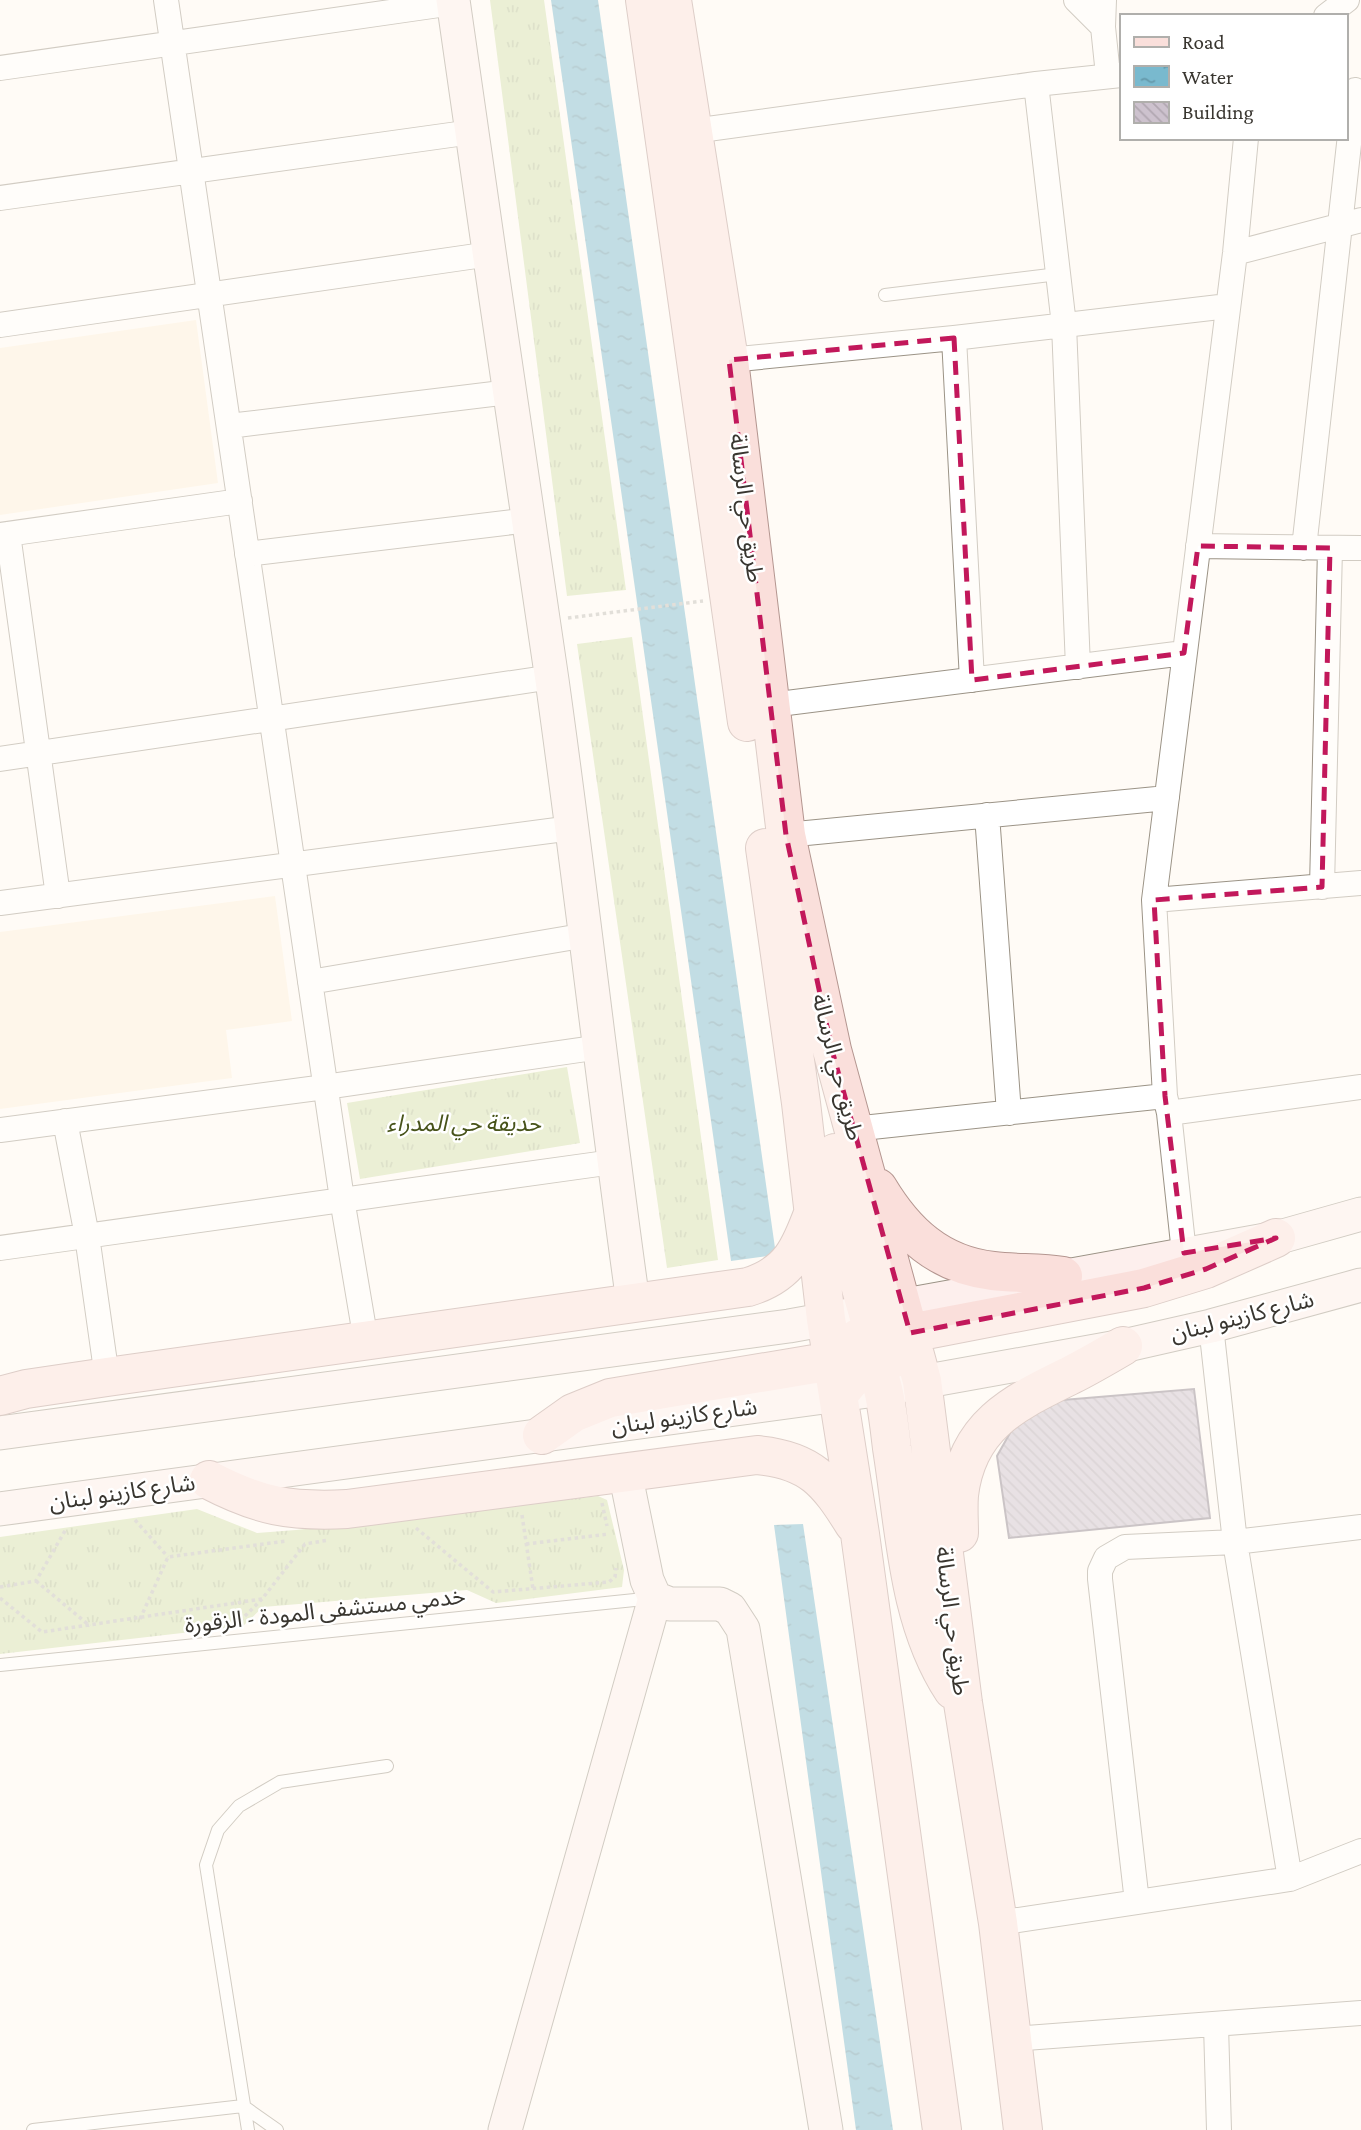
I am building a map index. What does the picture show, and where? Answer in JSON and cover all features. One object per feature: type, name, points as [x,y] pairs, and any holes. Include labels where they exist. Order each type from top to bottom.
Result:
[{"type":"main road","name":"طريق حي الرسالة","points":[[645,0],[801,1103],[826,1319],[922,1381],[963,1703],[998,1923],[1023,2130]]},
{"type":"main road","name":"طريق حي الرسالة","points":[[672,0],[729,360],[786,835],[832,1050],[857,1144],[872,1348],[860,1534],[942,2130]]},
{"type":"main road","points":[[801,1103],[822,1126],[840,1167],[855,1267],[921,1623],[934,1657],[963,1703]]},
{"type":"main road","points":[[857,1144],[903,1224],[927,1247],[957,1263],[991,1271],[1063,1276]]},
{"type":"main road","points":[[0,1396],[26,1389],[107,1377],[735,1289],[771,1278],[781,1271],[797,1252],[815,1209]]},
{"type":"main road","points":[[542,1435],[573,1413],[610,1398],[872,1348],[1155,1284],[1206,1269],[1276,1238]]},
{"type":"main road","points":[[951,1605],[958,1561],[959,1496],[968,1458],[982,1432],[1007,1409],[1123,1346]]},
{"type":"main road","points":[[209,1480],[241,1496],[275,1507],[311,1511],[347,1509],[757,1455],[790,1460],[811,1471],[826,1483],[860,1534]]},
{"type":"street","points":[[166,0],[342,1199],[366,1341]]},
{"type":"street","points":[[1076,0],[1103,27]]},
{"type":"street","points":[[693,131],[1115,75],[1103,27],[1104,0]]},
{"type":"street","points":[[0,68],[453,1],[552,677],[633,1302]]},
{"type":"street","points":[[1036,84],[1064,325],[1078,667]]},
{"type":"street","points":[[1304,548],[1350,224],[1354,90]]},
{"type":"street","points":[[0,198],[472,132]]},
{"type":"street","points":[[1184,1253],[1167,1105],[1154,900],[1235,253],[1246,140]]},
{"type":"street","points":[[1235,253],[1350,224]]},
{"type":"street","points":[[0,325],[490,254]]},
{"type":"street","points":[[729,360],[954,338],[1228,306]]},
{"type":"street","points":[[954,338],[972,680]]},
{"type":"street","points":[[229,426],[510,392]]},
{"type":"street","points":[[58,896],[39,753],[4,535],[240,501]]},
{"type":"street","points":[[247,554],[529,520]]},
{"type":"street","points":[[1198,546],[1361,548]]},
{"type":"street","points":[[1322,887],[1329,548]]},
{"type":"street","points":[[771,705],[1184,653]]},
{"type":"street","points":[[0,759],[552,677]]},
{"type":"street","points":[[786,835],[1167,798]]},
{"type":"street","points":[[987,815],[1009,1113]]},
{"type":"street","points":[[0,904],[572,828]]},
{"type":"street","points":[[1154,900],[1361,883]]},
{"type":"street","points":[[310,982],[587,935]]},
{"type":"street","points":[[0,1130],[600,1047]]},
{"type":"street","points":[[857,1144],[1009,1113],[1167,1105],[1361,1087]]},
{"type":"street","points":[[65,1121],[87,1236],[107,1377]]},
{"type":"street","points":[[0,1248],[613,1163]]},
{"type":"street","points":[[872,1348],[1063,1276],[1276,1238],[1361,1214]]},
{"type":"street","name":"شارع كازينو لبنان","points":[[872,1348],[922,1381],[1123,1346],[1211,1326],[1361,1285]]},
{"type":"street","points":[[0,1433],[826,1319]]},
{"type":"street","points":[[1211,1326],[1235,1542],[1290,1879]]},
{"type":"street","name":"شارع كازينو لبنان","points":[[0,1509],[542,1435]]},
{"type":"street","points":[[505,2130],[654,1598],[647,1580],[625,1472]]},
{"type":"street","points":[[1137,1902],[1100,1571],[1106,1558],[1125,1547],[1235,1542],[1361,1527]]},
{"type":"street","points":[[654,1598],[670,1604],[720,1604],[730,1609],[743,1629],[826,2130]]},
{"type":"street","points":[[998,1923],[1290,1879],[1361,1852]]},
{"type":"street","points":[[1013,2039],[1361,2013]]},
{"type":"street","points":[[1216,2025],[1219,2130]]},
{"type":"lane","points":[[885,295],[1058,274]]},
{"type":"lane","name":"خدمي مستشفى المودة - الزقورة","points":[[0,1665],[654,1598]]},
{"type":"lane","points":[[248,2130],[206,1865],[218,1830],[239,1806],[280,1782],[387,1766]]},
{"type":"lane","points":[[33,2130],[243,2106],[277,2130]]},
{"type":"path","points":[[543,621],[702,601]]},
{"type":"path","points":[[598,1500],[602,1504],[611,1546]]},
{"type":"path","points":[[522,1509],[533,1589]]},
{"type":"path","points":[[135,1520],[168,1557]]},
{"type":"path","points":[[428,1524],[415,1526],[493,1592],[613,1580],[617,1572],[614,1557]]},
{"type":"path","points":[[36,1581],[66,1529]]},
{"type":"path","points":[[526,1544],[609,1534]]},
{"type":"path","points":[[0,1598],[42,1632],[262,1599],[305,1544],[332,1539]]},
{"type":"path","points":[[168,1557],[286,1541]]},
{"type":"path","points":[[140,1619],[168,1557]]},
{"type":"path","points":[[0,1587],[36,1581],[90,1626]]},
{"type":"path","points":[[42,1632],[42,1640]]},
{"type":"highlighted area","points":[[954,338],[972,680],[1184,653],[1198,546],[1330,548],[1322,887],[1154,900],[1165,1096],[1184,1253],[1276,1238],[1206,1269],[1144,1288],[910,1333],[832,1050],[786,835],[729,360]]},
{"type":"shaded area","points":[[196,320],[218,483],[0,515],[0,348]]},
{"type":"shaded area","points":[[275,896],[292,1021],[226,1030],[232,1078],[0,1109],[0,932]]},
{"type":"green space","points":[[490,0],[544,0],[626,590],[567,596]]},
{"type":"green space","points":[[632,637],[718,1260],[667,1268],[577,644]]},
{"type":"green space","name":"حديقة حي المدراء","points":[[567,1067],[580,1143],[360,1179],[347,1103]]},
{"type":"green space","points":[[598,1496],[607,1500],[624,1570],[622,1587],[496,1603],[467,1590],[263,1607],[243,1626],[0,1654],[0,1537],[197,1509],[257,1533]]},
{"type":"water","points":[[551,0],[598,0],[776,1255],[731,1261]]},
{"type":"water","points":[[803,1524],[893,2130],[856,2130],[774,1525]]},
{"type":"building","points":[[1194,1389],[1210,1518],[1009,1538],[997,1456],[1027,1403]]}]
